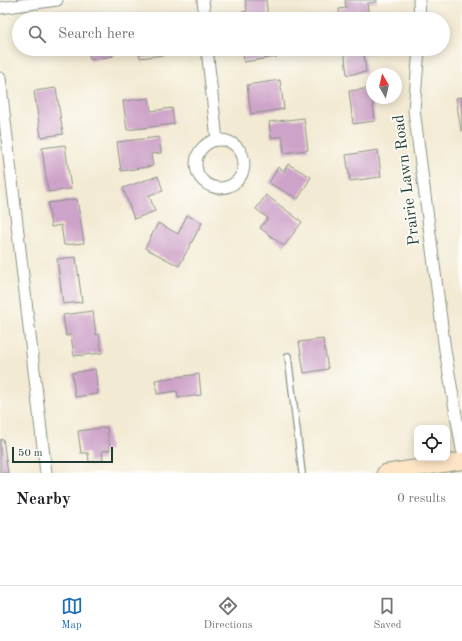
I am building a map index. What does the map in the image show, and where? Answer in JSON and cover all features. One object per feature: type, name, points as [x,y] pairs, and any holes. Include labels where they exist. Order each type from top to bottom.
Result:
[{"type":"main road","points":[[385,473],[462,461]]},
{"type":"street","points":[[0,8],[57,0]]},
{"type":"street","points":[[203,0],[204,12]]},
{"type":"street","points":[[419,0],[420,12]]},
{"type":"street","points":[[208,56],[217,140]]},
{"type":"street","name":"Prairie Lawn Road","points":[[418,56],[414,110],[444,342],[462,450]]},
{"type":"street","points":[[0,78],[46,473]]},
{"type":"street","points":[[217,140],[232,144],[242,156],[242,172],[232,184],[225,187],[210,186],[199,176],[196,168],[198,153],[203,147],[217,140]]},
{"type":"lane","points":[[288,356],[302,473]]},
{"type":"building","points":[[245,0],[266,0],[267,12],[242,12],[247,11]]},
{"type":"building","points":[[345,0],[377,0],[377,2],[367,3],[368,12],[339,12],[339,9],[346,8]]},
{"type":"building","points":[[89,56],[113,56],[90,60]]},
{"type":"building","points":[[140,56],[156,56],[140,58]]},
{"type":"building","points":[[244,56],[277,56],[277,57],[244,62]]},
{"type":"building","points":[[345,56],[364,56],[366,72],[347,75]]},
{"type":"building","points":[[280,80],[284,109],[251,114],[247,85]]},
{"type":"building","points":[[56,88],[63,134],[41,137],[34,91]]},
{"type":"building","points":[[366,89],[366,104],[373,104],[375,121],[353,124],[349,91]]},
{"type":"building","points":[[462,97],[462,131],[461,131],[456,98]]},
{"type":"building","points":[[149,98],[151,111],[172,108],[174,124],[127,130],[123,101]]},
{"type":"building","points":[[304,118],[308,150],[284,153],[282,136],[271,138],[269,122]]},
{"type":"building","points":[[159,137],[161,153],[151,154],[153,166],[121,171],[117,142]]},
{"type":"building","points":[[65,145],[71,189],[48,192],[42,148]]},
{"type":"building","points":[[378,150],[381,177],[350,181],[346,155]]},
{"type":"building","points":[[288,164],[311,177],[298,199],[269,183],[278,167],[284,171]]},
{"type":"building","points":[[158,176],[163,191],[149,195],[155,211],[134,219],[123,188]]},
{"type":"building","points":[[266,195],[302,222],[284,246],[260,228],[268,218],[256,209]]},
{"type":"building","points":[[77,199],[84,243],[64,245],[61,225],[51,227],[48,203]]},
{"type":"building","points":[[187,215],[202,223],[179,266],[145,248],[158,223],[178,234]]},
{"type":"building","points":[[76,257],[82,302],[63,304],[57,259]]},
{"type":"building","points":[[93,311],[96,335],[99,334],[102,353],[74,356],[71,335],[66,336],[63,315]]},
{"type":"building","points":[[323,339],[328,369],[304,373],[299,342]]},
{"type":"building","points":[[95,369],[98,394],[75,397],[72,373]]},
{"type":"building","points":[[199,374],[201,395],[178,398],[177,391],[157,394],[155,380]]},
{"type":"building","points":[[107,427],[110,450],[102,451],[103,460],[89,462],[88,453],[81,453],[78,431]]},
{"type":"building","points":[[3,439],[8,473],[0,473],[0,440]]}]
